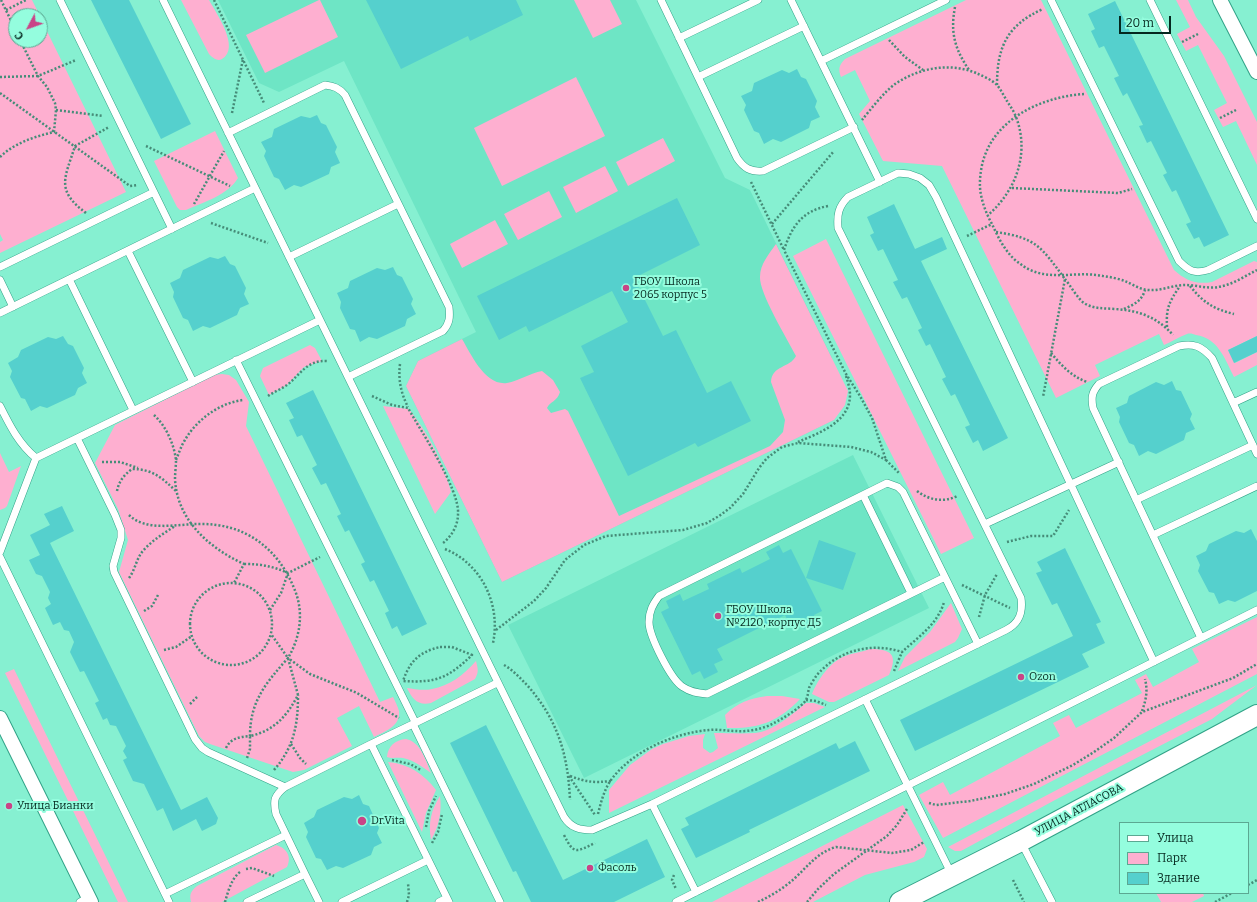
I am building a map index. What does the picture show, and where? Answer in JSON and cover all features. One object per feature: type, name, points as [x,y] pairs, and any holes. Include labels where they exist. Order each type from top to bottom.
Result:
[{"type":"main road","name":"УЛИЦА АТЛАСОВА","points":[[900,902],[1256,719]]},
{"type":"street","points":[[1220,0],[1257,72]]},
{"type":"street","points":[[0,718],[87,900]]},
{"type":"lane","points":[[60,0],[172,229]]},
{"type":"lane","points":[[163,0],[497,683],[564,817],[567,822],[574,827],[581,830],[592,830],[599,828],[652,804],[1011,627],[1021,613],[1021,598],[838,228],[837,217],[842,204],[848,197],[898,173],[909,174],[920,178],[929,185],[1154,662]]},
{"type":"lane","points":[[661,0],[737,158],[744,167],[755,172],[762,171],[854,128]]},
{"type":"lane","points":[[679,38],[758,0]]},
{"type":"lane","points":[[791,0],[880,182]]},
{"type":"lane","points":[[821,61],[946,0]]},
{"type":"lane","points":[[1150,0],[1257,219]]},
{"type":"lane","points":[[1052,2],[1179,261],[1193,272],[1200,272],[1208,270],[1257,246]]},
{"type":"lane","points":[[698,77],[804,26]]},
{"type":"lane","points":[[228,133],[325,85],[339,88],[345,95],[449,307],[450,318],[443,331],[348,378]]},
{"type":"lane","points":[[0,313],[255,188]]},
{"type":"lane","points":[[0,267],[154,192]]},
{"type":"lane","points":[[289,257],[398,204]]},
{"type":"lane","points":[[128,251],[192,382]]},
{"type":"lane","points":[[69,279],[137,409]]},
{"type":"lane","points":[[0,280],[13,307]]},
{"type":"lane","points":[[0,552],[36,458],[320,320]]},
{"type":"lane","points":[[1201,638],[1093,408],[1091,398],[1092,392],[1099,384],[1179,346],[1195,346],[1205,350],[1212,358],[1257,454]]},
{"type":"lane","points":[[236,360],[331,552],[500,902]]},
{"type":"lane","points":[[1233,403],[1257,392]]},
{"type":"lane","points":[[0,406],[16,437],[36,458]]},
{"type":"lane","points":[[77,438],[115,515],[120,530],[120,545],[114,566],[114,572],[195,739],[202,748],[285,786]]},
{"type":"lane","points":[[1136,500],[1253,445]]},
{"type":"lane","points":[[985,524],[1119,462]]},
{"type":"lane","points":[[945,577],[707,694],[691,691],[681,686],[671,674],[651,635],[649,624],[651,609],[659,596],[887,483],[898,487],[903,492],[980,643]]},
{"type":"lane","points":[[1153,535],[1257,486]]},
{"type":"lane","points":[[863,495],[911,593]]},
{"type":"lane","points":[[0,557],[169,902]]},
{"type":"lane","points":[[676,902],[1257,610]]},
{"type":"lane","points":[[319,902],[276,814],[274,804],[276,795],[285,786],[497,683]]},
{"type":"lane","points":[[865,699],[952,875]]},
{"type":"lane","points":[[371,744],[448,900],[440,902]]},
{"type":"lane","points":[[652,804],[696,892]]},
{"type":"lane","points":[[165,894],[286,835]]},
{"type":"lane","points":[[1021,841],[1052,902]]},
{"type":"lane","points":[[342,902],[428,860]]},
{"type":"lane","points":[[247,902],[305,874]]},
{"type":"path","points":[[1,0],[8,14]]},
{"type":"path","points":[[6,10],[26,0]]},
{"type":"path","points":[[214,0],[269,112]]},
{"type":"path","points":[[997,85],[999,57],[1010,33],[1019,23],[1052,2]]},
{"type":"path","points":[[956,6],[952,25],[954,39],[960,56],[970,70]]},
{"type":"path","points":[[883,31],[904,57],[923,70]]},
{"type":"path","points":[[24,48],[38,76],[52,96],[56,110],[54,132]]},
{"type":"path","points":[[0,77],[38,76],[87,55]]},
{"type":"path","points":[[228,133],[243,59]]},
{"type":"path","points":[[772,224],[854,128],[894,85],[910,75],[923,70],[936,68],[957,68],[970,70],[983,76],[997,85],[1016,116],[1022,148],[1020,167],[1004,200],[988,215]]},
{"type":"path","points":[[0,93],[130,186]]},
{"type":"path","points":[[1097,94],[1069,96],[1052,100],[1037,105],[1016,116],[1006,123],[993,138],[985,154],[980,177],[981,195],[996,232],[1010,255],[1017,263],[1028,270],[1039,274],[1052,276],[1081,274],[1102,276],[1126,281],[1145,290],[1180,286],[1219,287],[1257,270]]},
{"type":"path","points":[[56,110],[118,119]]},
{"type":"path","points":[[96,220],[70,200],[65,190],[65,182],[75,146],[118,119]]},
{"type":"path","points":[[0,157],[19,143],[32,137],[54,132]]},
{"type":"path","points":[[145,146],[234,189]]},
{"type":"path","points":[[190,210],[225,148],[228,156]]},
{"type":"path","points":[[744,167],[846,374],[872,418],[886,460]]},
{"type":"path","points":[[1011,188],[1122,193]]},
{"type":"path","points":[[784,250],[795,224],[806,214],[823,207],[842,204]]},
{"type":"path","points":[[216,220],[210,223],[274,245]]},
{"type":"path","points":[[956,241],[992,224]]},
{"type":"path","points":[[996,232],[1019,236],[1029,240],[1040,248],[1083,303],[1102,309],[1131,310],[1147,315],[1167,328],[1174,336]]},
{"type":"path","points":[[1039,417],[1065,279]]},
{"type":"path","points":[[1167,328],[1167,308],[1172,296],[1180,286]]},
{"type":"path","points":[[1189,286],[1208,305],[1234,314]]},
{"type":"path","points":[[1123,310],[1137,303],[1144,294],[1145,290]]},
{"type":"path","points":[[404,350],[400,362],[400,388],[408,408],[449,481],[455,496],[458,513],[455,528],[447,539],[438,546]]},
{"type":"path","points":[[1051,352],[1070,374],[1088,383],[1099,384]]},
{"type":"path","points":[[176,461],[185,440],[194,428],[215,410],[239,401],[264,398],[287,385],[304,367],[317,362],[328,361]]},
{"type":"path","points":[[495,630],[534,601],[546,588],[565,560],[584,545],[606,536],[673,532],[683,530],[707,523],[730,508],[739,498],[767,458],[782,447],[798,443],[836,423],[846,410],[850,394],[846,374]]},
{"type":"path","points":[[348,378],[367,394],[381,401],[408,408]]},
{"type":"path","points":[[137,409],[154,415],[164,426],[176,461],[175,479],[177,492],[183,511],[199,535],[216,549],[244,564],[261,564],[288,573]]},
{"type":"path","points":[[798,443],[815,443],[861,449],[871,452],[886,460],[901,475]]},
{"type":"path","points":[[90,463],[120,462],[140,469]]},
{"type":"path","points":[[118,497],[118,486],[125,475],[132,469],[148,470],[157,475],[177,492]]},
{"type":"path","points":[[915,490],[934,500],[942,500],[950,499],[968,490]]},
{"type":"path","points":[[995,546],[1031,536],[1053,536],[1068,511],[1079,501]]},
{"type":"path","points":[[124,510],[132,518],[142,523],[175,526],[191,524],[220,525],[242,531],[269,549],[288,573],[296,593],[299,606],[300,621],[296,646],[288,658],[262,688],[255,702],[250,719],[250,749],[243,768]]},
{"type":"path","points":[[120,586],[134,571],[141,553],[156,538],[175,526]]},
{"type":"path","points":[[444,548],[460,556],[474,569],[484,583],[492,601],[495,614],[495,630],[493,644],[486,659],[495,660],[509,668],[537,696],[550,717],[563,746],[569,776],[570,803],[564,817]]},
{"type":"path","points":[[270,610],[281,593],[288,573],[331,552]]},
{"type":"path","points":[[234,583],[244,564]]},
{"type":"path","points":[[980,643],[978,624],[980,611],[985,595],[1004,564]]},
{"type":"path","points":[[894,668],[902,652],[933,624],[939,616],[945,597],[945,577],[1021,613]]},
{"type":"path","points":[[272,630],[268,642],[261,652],[252,660],[240,664],[228,665],[216,662],[206,656],[197,647],[192,636],[190,623],[192,610],[199,598],[208,589],[221,584],[234,583],[246,585],[256,591],[264,599],[270,610],[272,620],[272,630],[271,634],[288,658],[310,674],[356,693],[398,718],[414,723]]},
{"type":"path","points":[[134,615],[147,610],[152,606],[158,595]]},
{"type":"path","points":[[153,653],[176,647],[192,636]]},
{"type":"path","points":[[440,647],[452,647],[472,655],[458,668],[442,678],[422,682],[403,681],[412,663],[428,650],[440,647]]},
{"type":"path","points":[[569,776],[597,817],[602,799],[611,780],[639,754],[663,742],[689,733],[710,730],[737,732],[752,730],[772,724],[784,718],[806,700],[810,686],[817,675],[828,664],[841,656],[856,650],[873,647],[891,648],[902,652]]},
{"type":"path","points":[[265,778],[281,762],[296,731],[298,695],[288,658]]},
{"type":"path","points":[[908,786],[917,796],[936,804],[970,801],[1005,794],[1034,784],[1074,765],[1114,738],[1142,712],[1233,678],[1257,664]]},
{"type":"path","points":[[1140,669],[1147,689],[1142,712]]},
{"type":"path","points":[[400,674],[405,684]]},
{"type":"path","points":[[222,758],[228,744],[233,740],[239,737],[261,733],[278,722],[291,709],[298,695]]},
{"type":"path","points":[[806,700],[830,706],[837,713]]},
{"type":"path","points":[[291,744],[300,758],[316,771]]},
{"type":"path","points":[[378,758],[410,764],[426,774]]},
{"type":"path","points":[[569,776],[579,780],[592,782],[611,780]]},
{"type":"path","points":[[426,830],[429,811],[443,786]]},
{"type":"path","points":[[807,902],[834,874],[887,836],[907,809],[908,786]]},
{"type":"path","points":[[429,840],[431,845],[438,832],[443,812]]},
{"type":"path","points":[[570,846],[574,850],[578,851],[604,838],[599,828]]},
{"type":"path","points":[[758,902],[788,884],[823,852],[836,848],[892,853],[902,852],[911,850],[933,838]]},
{"type":"path","points":[[225,902],[236,875],[247,869],[252,868],[287,882]]},
{"type":"path","points":[[672,880],[675,873],[673,870]]},
{"type":"path","points":[[405,871],[409,887],[407,902]]},
{"type":"path","points":[[1013,880],[1024,902]]},
{"type":"path","points":[[1215,902],[1230,894]]},
{"type":"shaded area","name":"ГБОУ Школа 2065 корпус 5","points":[[218,0],[636,0],[725,178],[750,190],[832,358],[818,386],[834,420],[502,582],[406,386],[418,361],[476,332],[344,61],[279,92],[259,83]]},
{"type":"shaded area","name":"ГБОУ Школа №2120, корпус Д5","points":[[853,455],[929,608],[584,778],[508,625]]},
{"type":"green space","points":[[0,0],[32,0],[36,8],[8,8],[8,48],[48,48],[48,33],[126,192],[0,253],[0,242],[3,240],[0,234]]},
{"type":"green space","points":[[181,0],[209,0],[221,21],[228,39],[229,47],[227,54],[222,59],[216,60],[209,54]]},
{"type":"green space","points":[[319,0],[338,37],[265,73],[246,35]]},
{"type":"green space","points":[[574,0],[610,0],[622,24],[593,38]]},
{"type":"green space","points":[[966,0],[1041,0],[1174,270],[1182,277],[1191,281],[1206,283],[1212,282],[1254,261],[1257,262],[1257,336],[1228,350],[1235,363],[1257,352],[1257,365],[1234,377],[1220,350],[1210,340],[1204,337],[1189,334],[1164,345],[1159,334],[1095,365],[1100,376],[1056,398],[942,166],[883,161],[859,114],[870,101],[855,70],[841,77],[840,74],[839,69],[841,63],[845,59]]},
{"type":"green space","points":[[1176,0],[1188,0],[1196,17],[1224,56],[1257,122],[1257,165],[1236,121],[1223,127],[1214,110],[1227,103],[1198,45],[1186,51],[1177,34],[1190,27]]},
{"type":"green space","points":[[576,77],[605,136],[502,186],[474,128]]},
{"type":"green space","points":[[215,131],[238,178],[228,189],[215,197],[186,210],[180,210],[177,207],[154,161]]},
{"type":"green space","points":[[663,138],[675,161],[628,186],[616,162]]},
{"type":"green space","points":[[605,166],[618,191],[576,213],[563,187]]},
{"type":"green space","points":[[549,191],[562,217],[518,240],[504,214]]},
{"type":"green space","points":[[495,220],[508,244],[462,268],[450,244]]},
{"type":"green space","points":[[826,239],[974,538],[941,554],[793,256]]},
{"type":"green space","points":[[776,244],[848,391],[845,405],[834,420],[502,582],[406,386],[418,361],[462,339],[474,360],[485,374],[492,380],[499,383],[511,382],[542,371],[553,380],[560,392],[557,398],[547,408],[551,413],[565,409],[568,411],[619,516],[770,446],[783,432],[785,420],[771,382],[772,376],[774,372],[790,363],[796,356],[769,305],[764,294],[760,277],[763,263]]},
{"type":"green space","points":[[310,345],[315,348],[322,361],[304,367],[287,385],[269,395],[260,376],[263,368]]},
{"type":"green space","points":[[214,375],[229,375],[236,380],[249,402],[246,426],[380,702],[393,697],[399,711],[399,716],[395,724],[387,731],[374,737],[359,706],[337,718],[352,746],[304,770],[293,772],[210,744],[205,742],[199,736],[119,572],[128,540],[118,509],[95,463],[115,425]]},
{"type":"green space","points":[[383,406],[409,409],[423,429],[439,459],[451,492],[435,514]]},
{"type":"green space","points":[[0,453],[9,472],[21,466],[7,506],[0,510]]},
{"type":"green space","points":[[951,603],[962,629],[955,642],[898,671],[905,657],[930,632]]},
{"type":"green space","points":[[1257,617],[1257,674],[943,838],[919,795],[943,782],[950,795],[1060,736],[1053,723],[1069,715],[1076,728],[1142,693],[1135,680],[1146,674],[1153,687],[1199,662],[1192,649]]},
{"type":"green space","points":[[870,649],[884,650],[891,654],[893,662],[889,675],[834,702],[829,702],[812,694],[821,677],[834,662],[845,656]]},
{"type":"green space","points":[[476,661],[478,670],[475,679],[431,703],[426,704],[416,701],[407,688],[429,690],[438,688],[450,683]]},
{"type":"green space","points":[[14,669],[128,902],[118,902],[5,673]]},
{"type":"green space","points":[[1257,685],[1212,719],[1055,800],[961,851],[955,851],[948,847]]},
{"type":"green space","points":[[782,696],[800,699],[792,707],[775,719],[748,727],[727,728],[725,715],[734,707],[755,698]]},
{"type":"green space","points":[[806,703],[814,703],[825,707],[609,813],[609,790],[630,765],[652,749],[689,736],[705,734],[703,748],[710,753],[718,748],[714,733],[762,732],[776,726]]},
{"type":"green space","points":[[406,739],[416,744],[419,748],[431,773],[418,764],[407,759],[387,757],[389,750],[395,742]]},
{"type":"green space","points":[[388,762],[403,765],[415,771],[426,779],[436,790],[426,813],[422,832]]},
{"type":"green space","points":[[440,796],[441,808],[439,819],[431,840],[431,817],[434,806]]},
{"type":"green space","points":[[903,805],[927,849],[924,857],[914,862],[865,875],[813,902],[712,902]]},
{"type":"green space","points":[[276,845],[283,848],[288,853],[289,860],[287,867],[222,902],[191,902],[191,893],[197,886]]},
{"type":"green space","points":[[1157,894],[1203,894],[1204,896],[1192,902],[1161,902]]},
{"type":"building","points":[[91,0],[129,0],[191,124],[161,139]]},
{"type":"building","points":[[366,0],[516,0],[523,15],[470,41],[468,36],[401,69]]},
{"type":"building","points":[[1115,1],[1229,235],[1204,247],[1199,237],[1194,239],[1186,224],[1191,222],[1176,190],[1172,192],[1163,175],[1167,173],[1151,141],[1147,143],[1139,126],[1143,125],[1127,93],[1123,96],[1114,78],[1119,76],[1104,46],[1099,48],[1091,31],[1095,29],[1088,14]]},
{"type":"building","points":[[797,69],[801,77],[806,79],[817,101],[815,107],[820,117],[811,121],[809,128],[781,142],[773,139],[764,144],[759,133],[754,131],[744,110],[746,105],[741,96],[752,91],[754,83],[782,70],[789,73]]},
{"type":"building","points":[[317,115],[321,123],[326,125],[337,147],[335,152],[340,163],[331,167],[329,174],[301,187],[294,185],[285,190],[279,179],[274,177],[264,156],[266,151],[261,142],[272,137],[274,129],[301,116],[310,118]]},
{"type":"building","points":[[677,198],[700,245],[634,278],[663,336],[676,330],[707,393],[731,381],[751,421],[698,447],[695,443],[628,476],[580,378],[594,372],[581,346],[628,322],[612,291],[529,332],[526,326],[499,340],[477,296]]},
{"type":"building","points":[[894,204],[915,249],[942,237],[947,249],[921,261],[1008,438],[983,451],[978,440],[973,443],[965,427],[970,425],[955,394],[951,396],[942,379],[946,377],[930,344],[926,346],[918,330],[922,328],[907,297],[902,299],[893,282],[898,280],[883,249],[878,251],[870,235],[874,233],[867,217]]},
{"type":"building","points":[[225,256],[230,264],[235,266],[246,288],[244,294],[249,304],[240,308],[237,315],[210,328],[203,326],[193,331],[188,320],[183,318],[173,297],[174,292],[170,283],[180,278],[183,270],[210,257],[218,259]]},
{"type":"building","points":[[393,267],[397,275],[402,277],[413,299],[411,304],[416,314],[407,319],[405,326],[377,339],[369,337],[360,342],[355,330],[350,329],[340,308],[341,302],[337,293],[348,288],[350,281],[377,268],[385,270]]},
{"type":"building","points":[[63,336],[68,344],[73,346],[84,368],[82,373],[87,383],[78,388],[75,395],[47,408],[40,406],[31,411],[25,399],[21,398],[10,377],[12,371],[8,363],[18,357],[21,350],[48,337],[56,339]]},
{"type":"building","points":[[1257,336],[1257,352],[1234,363],[1228,350]]},
{"type":"building","points":[[1172,381],[1176,390],[1181,391],[1192,414],[1190,419],[1195,429],[1186,433],[1184,440],[1156,454],[1148,451],[1139,456],[1134,445],[1129,443],[1119,422],[1120,417],[1116,408],[1127,403],[1129,396],[1156,382],[1164,385]]},
{"type":"building","points":[[313,390],[427,624],[402,636],[397,626],[392,629],[385,613],[389,611],[374,580],[370,582],[361,564],[365,562],[349,530],[345,532],[337,516],[341,514],[326,483],[321,485],[312,468],[317,465],[302,435],[297,437],[289,420],[294,418],[286,403]]},
{"type":"building","points":[[62,506],[74,531],[50,543],[181,810],[207,797],[218,818],[216,824],[202,831],[196,819],[173,831],[163,808],[157,811],[144,784],[133,781],[123,760],[127,758],[123,751],[126,746],[116,726],[110,725],[107,718],[103,720],[95,703],[99,701],[84,671],[80,672],[70,652],[74,642],[69,631],[64,630],[60,622],[53,625],[45,608],[51,604],[48,598],[50,592],[42,576],[36,574],[29,560],[40,555],[30,535],[50,525],[44,514]]},
{"type":"building","points":[[1251,529],[1257,541],[1257,591],[1235,602],[1228,600],[1219,604],[1214,593],[1209,592],[1198,571],[1200,565],[1196,556],[1206,551],[1209,544],[1236,531],[1244,533]]},
{"type":"building","points":[[819,540],[856,553],[843,590],[806,578]]},
{"type":"building","points":[[779,545],[783,553],[791,549],[822,611],[814,615],[817,623],[804,629],[800,622],[791,627],[785,615],[717,649],[723,660],[714,664],[718,672],[704,679],[700,671],[692,675],[661,612],[669,608],[666,601],[680,594],[683,601],[709,589],[707,584],[740,568],[742,573],[770,559],[766,552]]},
{"type":"building","points":[[1065,548],[1101,622],[1096,624],[1105,643],[1082,654],[1089,667],[915,751],[900,720],[1073,636],[1057,603],[1052,605],[1036,573],[1042,571],[1037,562]]},
{"type":"building","points":[[486,725],[563,880],[647,839],[665,877],[614,902],[531,902],[516,871],[513,872],[450,743]]},
{"type":"building","points":[[855,741],[870,771],[749,830],[750,832],[696,858],[681,829],[689,825],[685,818],[836,743],[839,749]]},
{"type":"building","points":[[359,795],[363,804],[369,806],[379,828],[377,833],[382,843],[374,847],[371,855],[343,868],[336,866],[327,870],[321,859],[316,858],[306,837],[308,832],[304,823],[314,817],[317,810],[344,797],[352,799]]},
{"type":"place","name":"ГБОУ Школа 2065 корпус 5","points":[[626,288]]},
{"type":"place","name":"ГБОУ Школа №2120, корпус Д5","points":[[718,616]]},
{"type":"place","name":"Ozon","points":[[1021,677]]},
{"type":"place","name":"Улица Бианки","points":[[9,806]]},
{"type":"place","name":"Dr.Vita","points":[[362,821]]},
{"type":"place","name":"Фасоль","points":[[590,868]]}]
